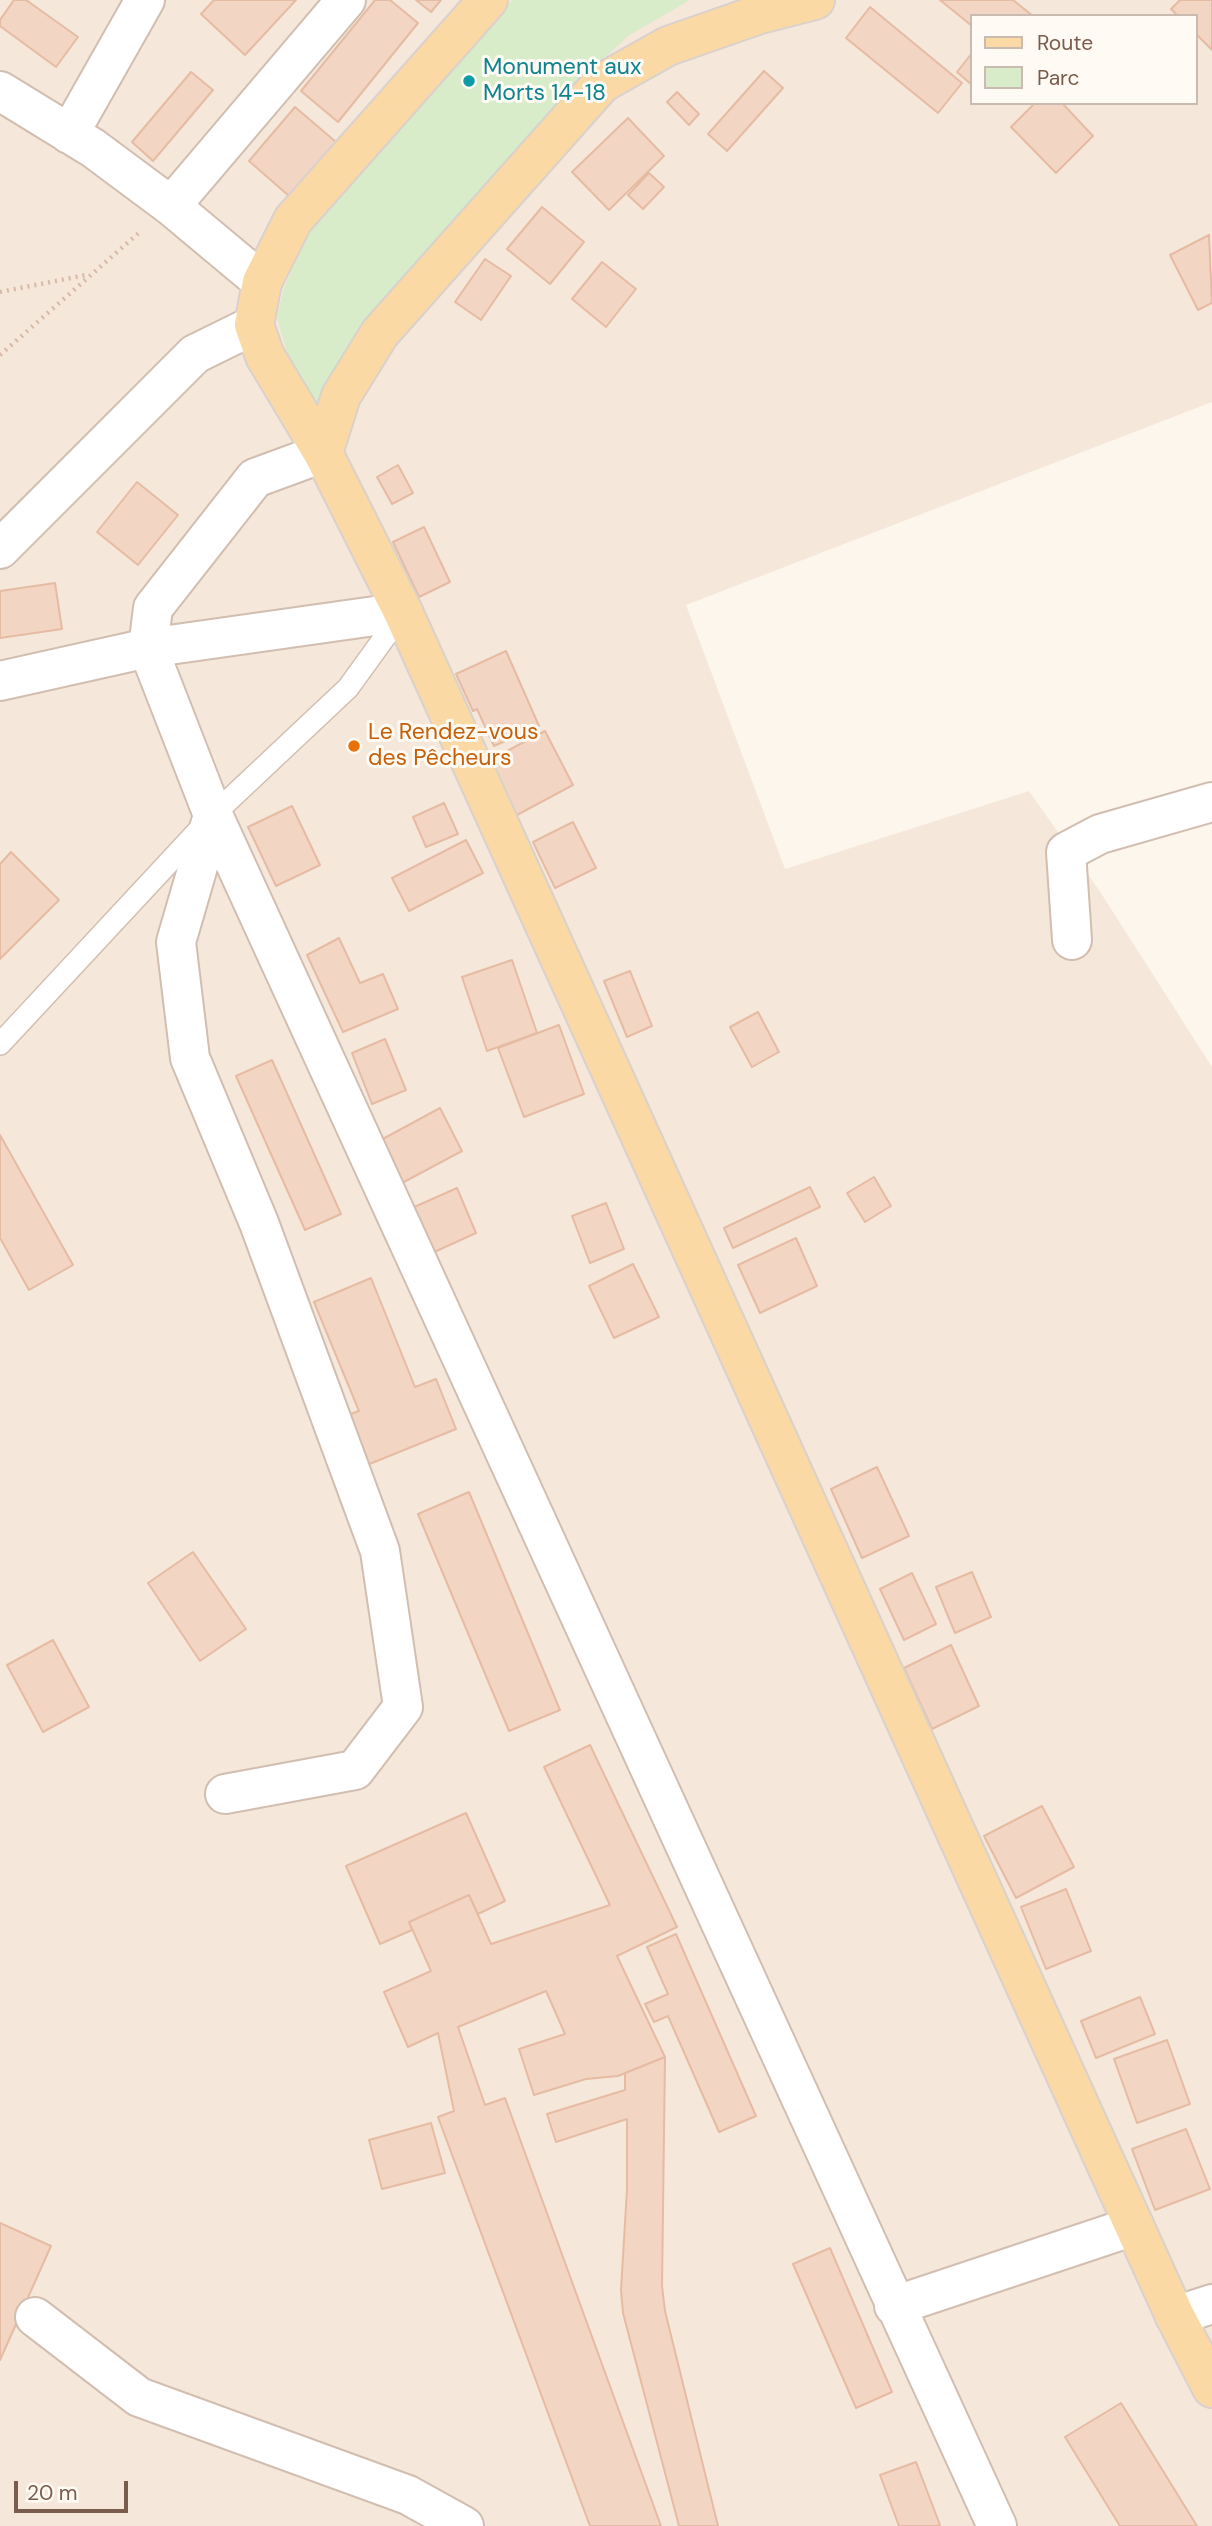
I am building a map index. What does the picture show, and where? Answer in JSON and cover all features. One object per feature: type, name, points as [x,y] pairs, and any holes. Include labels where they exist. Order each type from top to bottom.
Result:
[{"type":"main road","points":[[488,0],[293,220],[262,282],[254,325],[265,356],[323,453],[403,612],[1134,2226],[1212,2388]]},
{"type":"main road","points":[[323,453],[341,396],[380,333],[602,82],[751,4],[816,0]]},
{"type":"street","points":[[69,134],[145,0]]},
{"type":"street","points":[[171,206],[346,0]]},
{"type":"street","points":[[0,91],[69,134],[171,206],[262,282]]},
{"type":"street","points":[[0,549],[195,354],[254,325]]},
{"type":"street","points":[[323,453],[255,478],[153,608],[148,649],[213,815],[997,2526]]},
{"type":"street","points":[[0,681],[148,649],[403,612]]},
{"type":"street","points":[[1072,940],[1066,852],[1100,834],[1212,802]]},
{"type":"street","points":[[213,815],[176,942],[190,1058],[259,1223],[380,1551],[403,1707],[355,1770],[225,1794]]},
{"type":"street","points":[[894,2306],[1134,2226]]},
{"type":"street","points":[[1175,2315],[1212,2304]]},
{"type":"street","points":[[35,2317],[139,2396],[408,2496],[464,2526]]},
{"type":"lane","points":[[0,1044],[213,815],[348,688],[403,612]]},
{"type":"path","points":[[0,355],[87,275],[171,206]]},
{"type":"path","points":[[0,292],[87,275]]},
{"type":"shaded area","points":[[0,0],[1212,0],[1212,402],[686,605],[785,869],[1029,791],[1099,890],[1212,1067],[1212,2526],[0,2526]]},
{"type":"green space","points":[[512,0],[690,0],[628,36],[599,63],[365,324],[340,359],[316,404],[289,359],[277,318],[283,290],[308,235]]},
{"type":"building","points":[[14,0],[26,0],[78,37],[56,67],[0,26],[0,20]]},
{"type":"building","points":[[214,0],[296,0],[245,55],[201,14]]},
{"type":"building","points":[[375,0],[390,0],[418,23],[338,122],[301,91]]},
{"type":"building","points":[[416,0],[441,0],[431,12]]},
{"type":"building","points":[[940,0],[1013,0],[1030,14],[970,14],[970,24]]},
{"type":"building","points":[[1180,0],[1212,0],[1212,50],[1198,36],[1198,14],[1176,14],[1171,9]]},
{"type":"building","points":[[870,7],[962,83],[938,113],[846,38]]},
{"type":"building","points":[[970,56],[970,83],[957,72]]},
{"type":"building","points":[[764,71],[783,88],[727,151],[708,134]]},
{"type":"building","points":[[191,72],[213,90],[153,161],[132,142]]},
{"type":"building","points":[[677,92],[699,114],[689,125],[667,102]]},
{"type":"building","points":[[1033,105],[1064,105],[1093,136],[1056,173],[1011,127]]},
{"type":"building","points":[[295,107],[336,142],[289,196],[249,161]]},
{"type":"building","points":[[628,118],[664,156],[609,210],[572,172]]},
{"type":"building","points":[[649,173],[664,187],[643,209],[628,195]]},
{"type":"building","points":[[542,207],[584,242],[550,284],[507,249]]},
{"type":"building","points":[[1209,235],[1212,303],[1198,310],[1170,255]]},
{"type":"building","points":[[485,259],[511,276],[481,320],[455,302]]},
{"type":"building","points":[[602,262],[636,289],[606,327],[572,299]]},
{"type":"building","points":[[398,465],[413,493],[392,504],[377,477]]},
{"type":"building","points":[[137,482],[178,515],[138,565],[97,532]]},
{"type":"building","points":[[424,527],[450,582],[419,597],[393,542]]},
{"type":"building","points":[[55,583],[62,629],[0,638],[0,591]]},
{"type":"building","points":[[506,651],[539,726],[494,746],[477,709],[473,711],[456,674]]},
{"type":"building","points":[[545,731],[573,785],[517,815],[488,761]]},
{"type":"building","points":[[444,803],[458,834],[426,847],[413,817]]},
{"type":"building","points":[[292,806],[320,865],[276,886],[248,827]]},
{"type":"building","points":[[573,822],[596,868],[555,888],[533,842]]},
{"type":"building","points":[[466,840],[483,873],[409,911],[392,878]]},
{"type":"building","points":[[11,852],[59,900],[0,959],[0,864]]},
{"type":"building","points":[[339,938],[360,983],[383,974],[398,1009],[343,1032],[307,955]]},
{"type":"building","points":[[512,960],[537,1033],[487,1051],[462,977]]},
{"type":"building","points":[[630,971],[652,1026],[627,1037],[604,981]]},
{"type":"building","points":[[758,1012],[779,1052],[752,1067],[730,1027]]},
{"type":"building","points":[[559,1025],[584,1094],[524,1117],[498,1048]]},
{"type":"building","points":[[385,1039],[406,1090],[372,1104],[352,1053]]},
{"type":"building","points":[[272,1060],[341,1214],[305,1230],[236,1076]]},
{"type":"building","points":[[440,1108],[462,1151],[402,1183],[379,1141]]},
{"type":"building","points":[[0,1135],[73,1265],[29,1290],[0,1238]]},
{"type":"building","points":[[874,1177],[891,1206],[865,1222],[847,1193]]},
{"type":"building","points":[[810,1187],[820,1207],[733,1248],[724,1228]]},
{"type":"building","points":[[457,1188],[476,1233],[432,1253],[412,1208]]},
{"type":"building","points":[[606,1203],[624,1249],[590,1263],[572,1216]]},
{"type":"building","points":[[796,1238],[817,1286],[760,1313],[738,1265]]},
{"type":"building","points":[[633,1264],[659,1317],[614,1338],[589,1286]]},
{"type":"building","points":[[371,1278],[415,1387],[436,1379],[456,1429],[362,1467],[342,1417],[359,1411],[314,1302]]},
{"type":"building","points":[[877,1467],[909,1536],[862,1558],[831,1489]]},
{"type":"building","points":[[469,1492],[560,1710],[509,1731],[418,1514]]},
{"type":"building","points":[[193,1552],[246,1629],[200,1661],[148,1583]]},
{"type":"building","points":[[972,1572],[991,1617],[955,1633],[936,1587]]},
{"type":"building","points":[[912,1573],[936,1624],[904,1640],[880,1589]]},
{"type":"building","points":[[53,1640],[89,1707],[43,1732],[7,1665]]},
{"type":"building","points":[[951,1645],[979,1706],[932,1729],[904,1668]]},
{"type":"building","points":[[590,1745],[677,1927],[617,1956],[665,2057],[618,2076],[586,2079],[534,2095],[519,2049],[565,2034],[546,1991],[458,2027],[485,2105],[505,2098],[661,2526],[590,2526],[438,2117],[454,2111],[438,2033],[408,2047],[384,1992],[431,1971],[409,1922],[469,1895],[491,1944],[610,1905],[544,1767]]},
{"type":"building","points":[[1042,1806],[1074,1867],[1016,1898],[984,1836]]},
{"type":"building","points":[[466,1813],[505,1901],[478,1914],[469,1895],[409,1922],[412,1930],[380,1944],[346,1866]]},
{"type":"building","points":[[1066,1889],[1091,1951],[1046,1969],[1021,1907]]},
{"type":"building","points":[[676,1934],[756,2116],[719,2132],[668,2016],[654,2022],[645,2004],[668,1994],[647,1947]]},
{"type":"building","points":[[1140,1997],[1155,2034],[1096,2058],[1081,2021]]},
{"type":"building","points":[[1167,2040],[1190,2104],[1137,2123],[1114,2059]]},
{"type":"building","points":[[665,2057],[662,2286],[665,2311],[718,2526],[679,2526],[623,2313],[621,2290],[627,2189],[627,2119],[556,2142],[547,2114],[625,2090],[625,2073]]},
{"type":"building","points":[[431,2123],[445,2173],[382,2189],[369,2140]]},
{"type":"building","points":[[1186,2129],[1210,2189],[1155,2210],[1132,2149]]},
{"type":"building","points":[[0,2223],[51,2246],[0,2360]]},
{"type":"building","points":[[830,2248],[892,2392],[856,2408],[793,2264]]},
{"type":"building","points":[[1121,2403],[1197,2526],[1120,2526],[1065,2437]]},
{"type":"building","points":[[916,2462],[940,2525],[899,2526],[880,2475]]},
{"type":"place","name":"Monument aux Morts 14-18","points":[[469,81]]},
{"type":"place","name":"Le Rendez-vous des Pêcheurs","points":[[354,746]]}]
